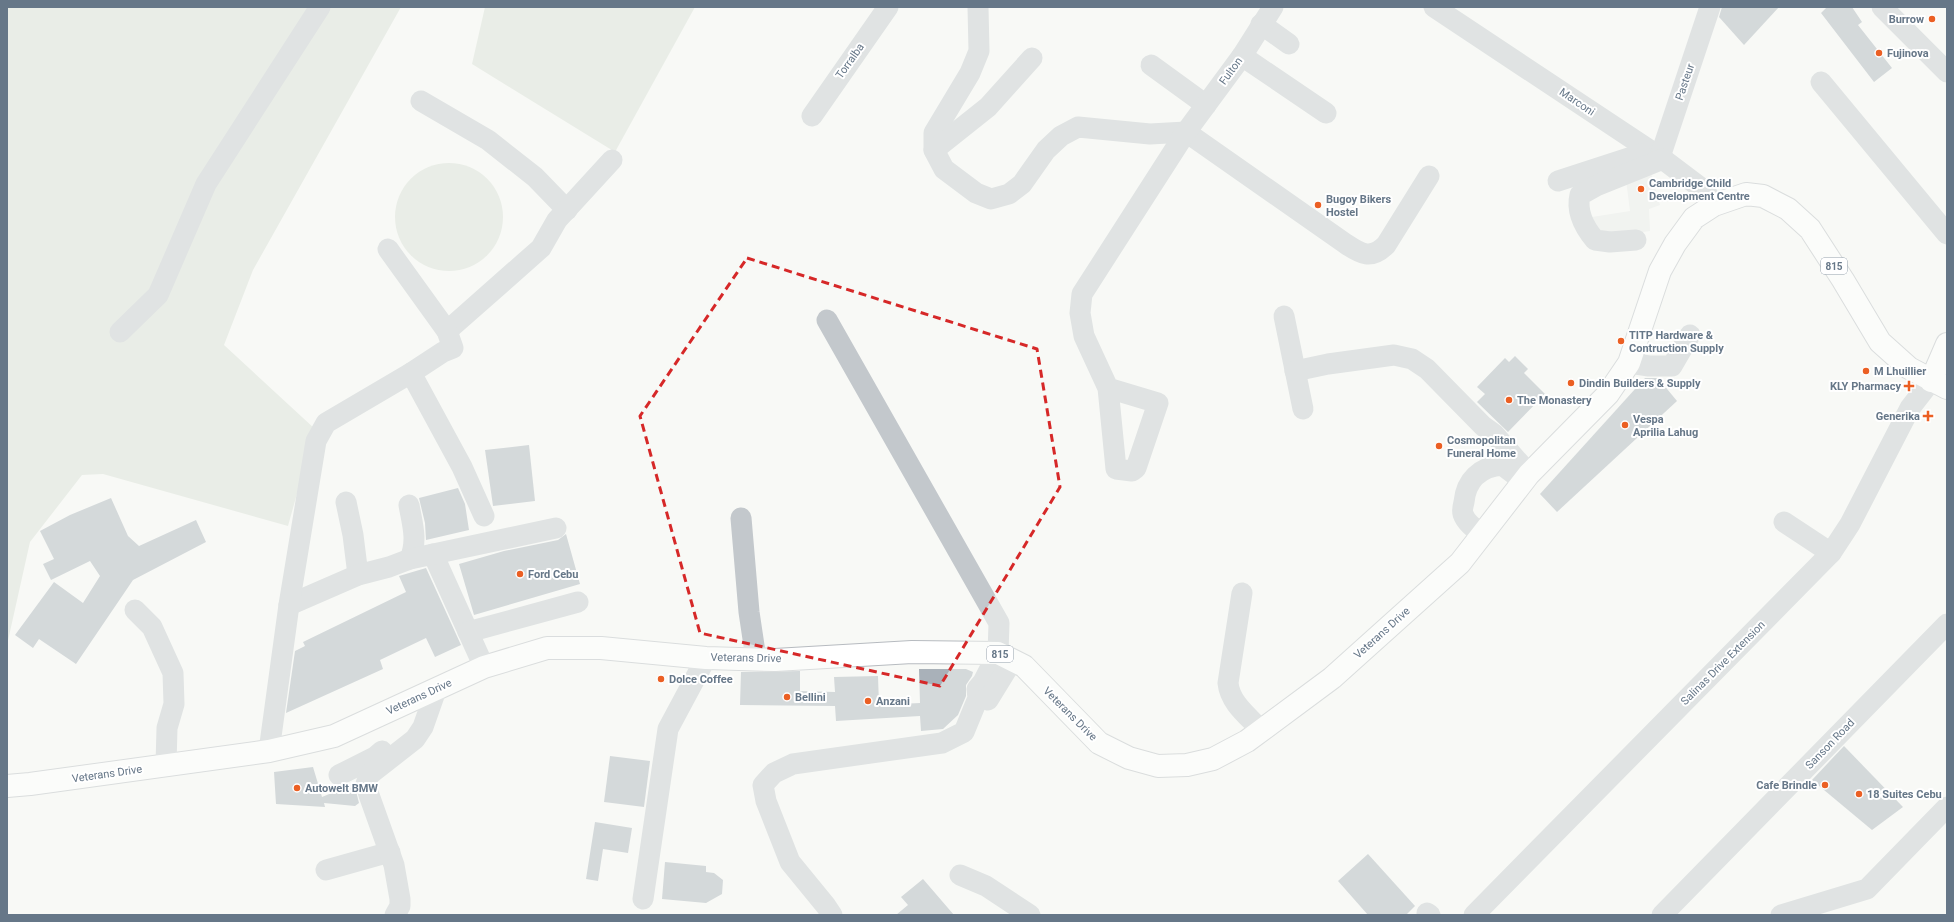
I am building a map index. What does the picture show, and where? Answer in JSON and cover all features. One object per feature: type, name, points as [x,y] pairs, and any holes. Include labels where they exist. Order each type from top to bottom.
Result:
[{"type":"main road","name":"Veterans Drive","points":[[7,786],[166,766],[269,751],[334,736],[484,667],[547,648],[601,648],[706,658],[775,660],[912,652],[1005,657],[1024,666],[1099,743],[1129,758],[1158,766],[1187,765],[1213,759],[1247,741],[1343,668],[1460,563],[1526,478],[1608,394],[1629,363],[1664,264],[1675,244],[1694,218],[1714,205],[1746,194],[1763,196],[1788,210],[1810,229],[1880,342],[1902,364],[1939,384]]},
{"type":"main road","points":[[1939,384],[1947,344]]},
{"type":"street","points":[[120,332],[158,295],[206,184],[320,7]]},
{"type":"street","name":"Torralba","points":[[812,116],[888,7]]},
{"type":"street","points":[[978,7],[979,51],[970,73],[934,133],[934,150],[944,169],[976,194],[990,200],[1014,191],[1022,184],[1046,150],[1061,136],[1078,127],[1150,134],[1186,132],[1361,254],[1375,253],[1386,245],[1429,176]]},
{"type":"street","name":"Fulton","points":[[1108,388],[1158,403],[1136,468],[1132,471],[1116,469],[1108,388],[1084,336],[1080,313],[1082,294],[1186,132],[1242,56],[1273,7]]},
{"type":"street","name":"Marconi","points":[[1434,7],[1658,155],[1705,191],[1714,205]]},
{"type":"street","name":"Pasteur","points":[[1658,155],[1710,7]]},
{"type":"street","points":[[1882,7],[1900,15],[1947,72]]},
{"type":"street","points":[[1261,24],[1288,44]]},
{"type":"street","points":[[1242,56],[1326,113]]},
{"type":"street","points":[[934,150],[988,106],[1032,58]]},
{"type":"street","points":[[1151,65],[1206,105]]},
{"type":"street","points":[[1821,82],[1947,234]]},
{"type":"street","points":[[421,102],[488,140],[535,178],[566,210]]},
{"type":"street","points":[[1558,181],[1658,155]]},
{"type":"street","points":[[1636,240],[1610,242],[1595,240],[1585,227],[1580,212],[1578,205],[1580,195],[1658,155]]},
{"type":"street","points":[[447,331],[541,248],[557,220],[612,160]]},
{"type":"street","points":[[269,751],[289,605],[316,441],[326,423],[411,373],[443,352],[453,348],[447,331],[388,249]]},
{"type":"street","points":[[1284,316],[1303,409]]},
{"type":"street","points":[[828,320],[999,623],[1005,657],[988,700],[978,698],[964,732],[942,744],[793,764],[774,773],[763,785],[766,801],[790,862],[832,915]]},
{"type":"street","points":[[1629,363],[1649,366],[1672,366],[1690,335]]},
{"type":"street","points":[[1295,371],[1328,364],[1394,355],[1412,358],[1427,369],[1483,426],[1494,434],[1526,478]]},
{"type":"street","points":[[411,373],[462,467],[484,516]]},
{"type":"street","name":"Salinas Drive Extension","points":[[1474,915],[1831,553],[1850,524],[1910,408],[1939,384]]},
{"type":"street","points":[[1482,534],[1468,523],[1463,513],[1465,493],[1474,477],[1489,466],[1502,465],[1526,478]]},
{"type":"street","points":[[346,502],[353,535],[358,575]]},
{"type":"street","points":[[408,504],[414,536],[414,548],[410,559]]},
{"type":"street","points":[[741,518],[749,612],[756,659]]},
{"type":"street","points":[[1784,522],[1831,553]]},
{"type":"street","points":[[289,605],[358,575],[389,567],[410,559],[556,528]]},
{"type":"street","points":[[432,554],[484,667]]},
{"type":"street","points":[[1242,593],[1228,683],[1229,691],[1236,703],[1262,730]]},
{"type":"street","points":[[468,632],[578,602]]},
{"type":"street","points":[[135,610],[152,627],[173,673],[174,704],[167,728],[166,766]]},
{"type":"street","name":"Sanson Road","points":[[1662,915],[1947,624]]},
{"type":"street","points":[[643,899],[668,729],[706,658]]},
{"type":"street","points":[[339,775],[375,757],[408,731],[418,719],[427,694]]},
{"type":"street","points":[[395,915],[400,906],[400,899],[390,852],[369,794],[367,779],[369,775],[415,739],[423,727],[427,694]]},
{"type":"street","points":[[1781,915],[1867,889],[1947,807]]},
{"type":"street","points":[[326,870],[390,852]]},
{"type":"street","points":[[960,875],[986,886],[1030,915]]},
{"type":"highlighted area","points":[[747,258],[1037,349],[1060,487],[940,686],[700,633],[640,416]]},
{"type":"shaded area","points":[[7,7],[320,7],[201,186],[154,293],[115,331],[122,338],[160,299],[209,189],[327,7],[401,7],[253,270],[224,345],[315,429],[288,526],[103,474],[82,475],[30,542],[7,645]]},
{"type":"shaded area","points":[[485,7],[695,7],[615,152],[472,64]]},
{"type":"shaded area","points":[[449,163],[459,164],[479,172],[487,179],[494,187],[502,207],[502,227],[494,247],[487,255],[479,262],[459,270],[449,271],[439,270],[419,262],[411,255],[404,247],[396,227],[395,217],[396,207],[404,187],[411,179],[419,172],[439,164]]},
{"type":"shaded area","name":"Cambridge Child Development Centre","points":[[1649,166],[1660,205],[1649,209],[1650,231],[1595,239],[1592,217],[1630,211],[1625,172]]},
{"type":"building","points":[[1722,7],[1779,7],[1744,45],[1719,17]]},
{"type":"building","points":[[1827,7],[1852,7],[1862,22],[1858,25],[1892,68],[1874,82],[1821,13]]},
{"type":"building","name":"The Monastery","points":[[1515,356],[1528,369],[1524,373],[1545,394],[1508,432],[1477,402],[1485,394],[1477,387],[1505,358],[1509,362]]},
{"type":"building","points":[[1645,378],[1658,378],[1677,401],[1557,512],[1540,494]]},
{"type":"building","points":[[529,445],[535,501],[493,506],[485,450]]},
{"type":"building","points":[[458,488],[465,504],[469,530],[426,540],[425,523],[419,498]]},
{"type":"building","points":[[111,498],[128,536],[139,546],[196,520],[206,542],[133,580],[76,664],[39,639],[33,648],[15,635],[54,582],[83,603],[100,576],[90,561],[51,580],[43,564],[54,559],[40,531],[70,515]]},
{"type":"building","name":"Ford Cebu","points":[[566,534],[580,584],[474,615],[459,564],[504,551],[558,540]]},
{"type":"building","points":[[426,568],[461,645],[435,657],[426,638],[380,660],[383,669],[286,713],[295,651],[305,646],[303,642],[406,592],[399,576]]},
{"type":"building","points":[[919,669],[966,669],[973,672],[966,685],[966,696],[958,715],[943,729],[921,731],[920,716],[836,721],[835,706],[740,705],[741,672],[800,671],[800,691],[835,692],[834,677],[878,676],[879,705],[920,703]]},
{"type":"building","name":"18 Suites Cebu","points":[[1844,746],[1903,807],[1872,830],[1812,780]]},
{"type":"building","points":[[610,756],[650,761],[644,807],[604,802]]},
{"type":"building","name":"Autowelt BMW","points":[[313,767],[322,797],[351,785],[356,791],[359,803],[355,806],[324,803],[325,807],[276,804],[274,772]]},
{"type":"building","points":[[595,822],[632,828],[628,853],[603,849],[598,881],[586,879]]},
{"type":"building","points":[[1368,854],[1415,906],[1406,915],[1368,915],[1338,881]]},
{"type":"building","points":[[665,862],[706,866],[706,872],[714,873],[723,880],[722,894],[706,903],[662,899]]},
{"type":"building","points":[[923,879],[954,915],[896,915],[908,905],[901,897]]},
{"type":"place","name":"Burrow","points":[[1932,19]]},
{"type":"place","name":"Fujinova","points":[[1879,53]]},
{"type":"place","name":"Cambridge Child Development Centre","points":[[1641,189]]},
{"type":"place","name":"Bugoy Bikers Hostel","points":[[1318,205]]},
{"type":"place","name":"TITP Hardware & Contruction Supply","points":[[1621,341]]},
{"type":"place","name":"M Lhuillier","points":[[1866,371]]},
{"type":"place","name":"Dindin Builders & Supply","points":[[1571,383]]},
{"type":"place","name":"KLY Pharmacy","points":[[1909,386]]},
{"type":"place","name":"The Monastery","points":[[1509,400]]},
{"type":"place","name":"Generika","points":[[1928,416]]},
{"type":"place","name":"Vespa Aprilia Lahug","points":[[1625,425]]},
{"type":"place","name":"Cosmopolitan Funeral Home","points":[[1439,446]]},
{"type":"place","name":"Ford Cebu","points":[[520,574]]},
{"type":"place","name":"Dolce Coffee","points":[[661,679]]},
{"type":"place","name":"Bellini","points":[[787,697]]},
{"type":"place","name":"Anzani","points":[[868,701]]},
{"type":"place","name":"Cafe Brindle","points":[[1825,785]]},
{"type":"place","name":"Autowelt BMW","points":[[297,788]]},
{"type":"place","name":"18 Suites Cebu","points":[[1859,794]]}]
